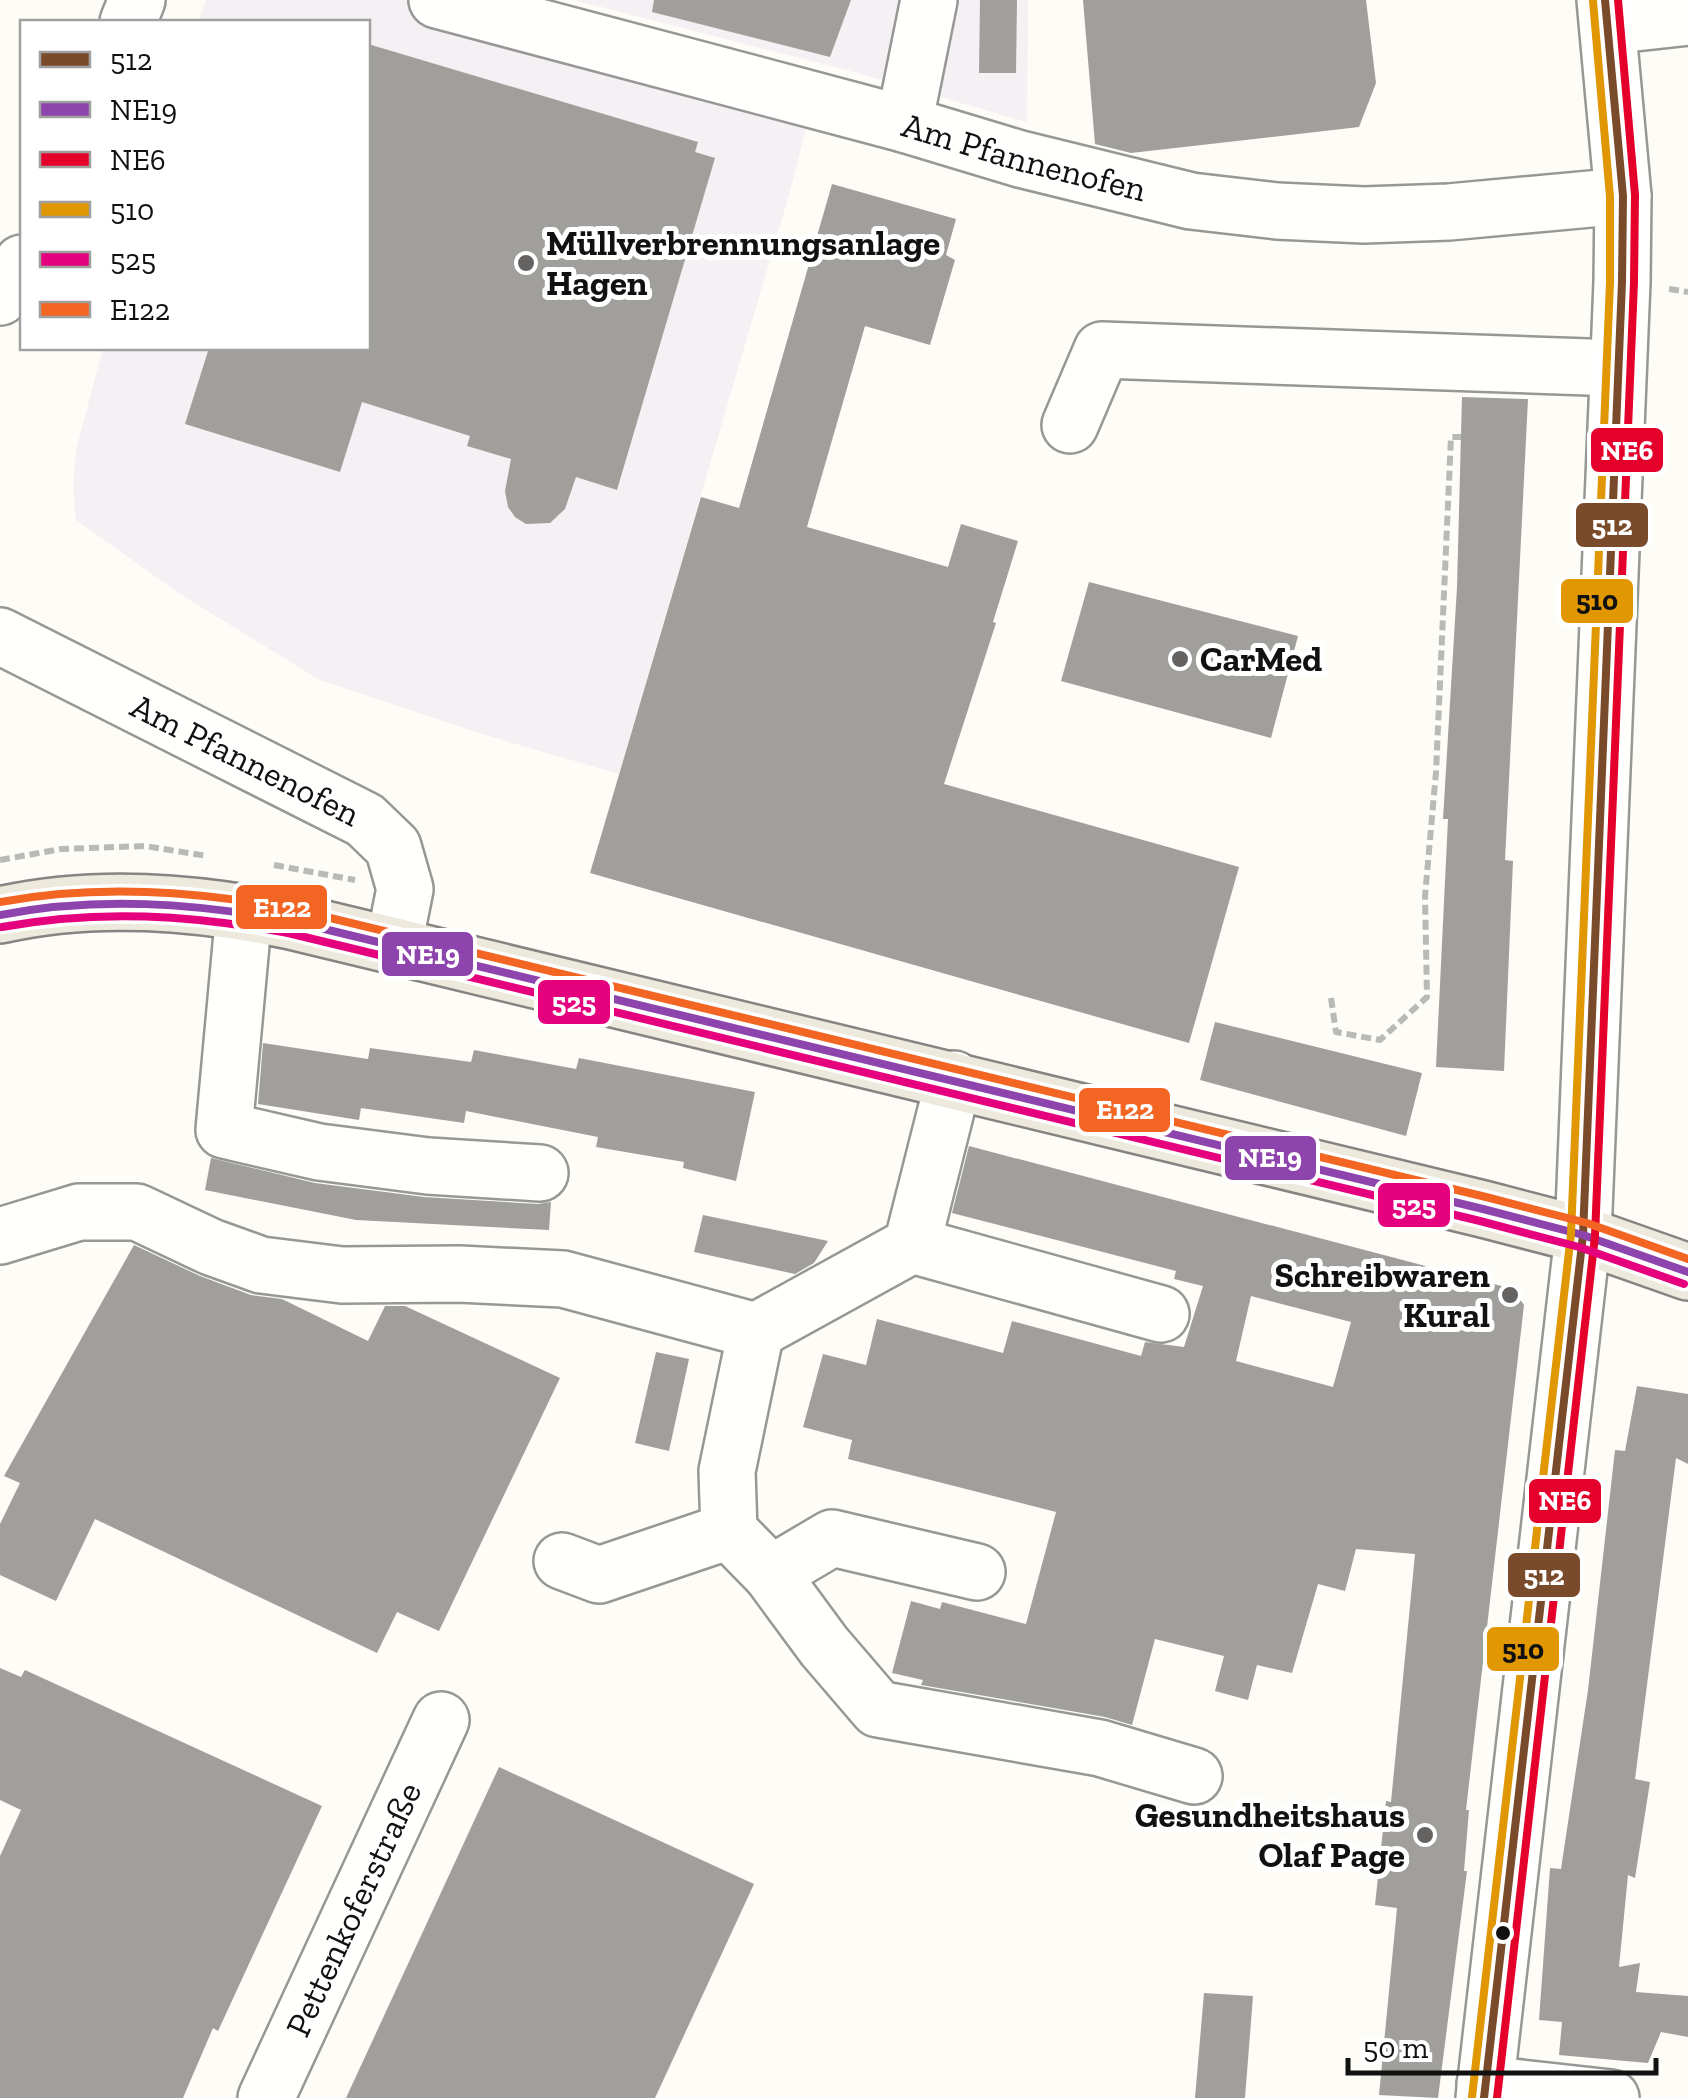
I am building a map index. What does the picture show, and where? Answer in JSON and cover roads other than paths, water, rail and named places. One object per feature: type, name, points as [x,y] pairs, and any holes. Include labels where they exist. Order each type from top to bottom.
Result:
[{"type":"main road","points":[[0,915],[104,902],[174,903],[244,912],[394,944],[954,1079],[1583,1235],[1688,1272]]},
{"type":"street","name":"Am Pfannenofen","points":[[437,0],[1133,189],[1191,200],[1277,211],[1364,215],[1623,196]]},
{"type":"street","points":[[904,124],[929,0]]},
{"type":"street","points":[[1611,2098],[1484,2091],[1583,1235],[1623,196],[1607,13],[1688,17]]},
{"type":"street","points":[[0,297],[20,266]]},
{"type":"street","points":[[1070,425],[1102,350],[1617,368]]},
{"type":"street","name":"Am Pfannenofen","points":[[0,636],[365,820],[393,847],[405,889],[394,944]]},
{"type":"street","points":[[244,912],[224,1130],[319,1152],[428,1166],[540,1172]]},
{"type":"street","points":[[912,1245],[954,1079]]},
{"type":"street","points":[[0,1236],[80,1212],[137,1212],[260,1265],[342,1275],[459,1274],[563,1279],[756,1331],[912,1245],[1161,1314]]},
{"type":"street","points":[[756,1331],[727,1471],[729,1531],[770,1574],[878,1709],[1100,1748],[1194,1776]]},
{"type":"street","points":[[562,1561],[600,1575],[729,1531]]},
{"type":"street","points":[[770,1574],[832,1538],[977,1572]]},
{"type":"street","name":"Pettenkoferstraße","points":[[266,2098],[441,1720]]},
{"type":"place","name":"Müllverbrennungsanlage Hagen","points":[[526,263]]},
{"type":"place","name":"CarMed","points":[[1180,659]]},
{"type":"place","name":"Schreibwaren Kural","points":[[1510,1295]]},
{"type":"place","name":"Gesundheitshaus Olaf Page","points":[[1425,1835]]}]
